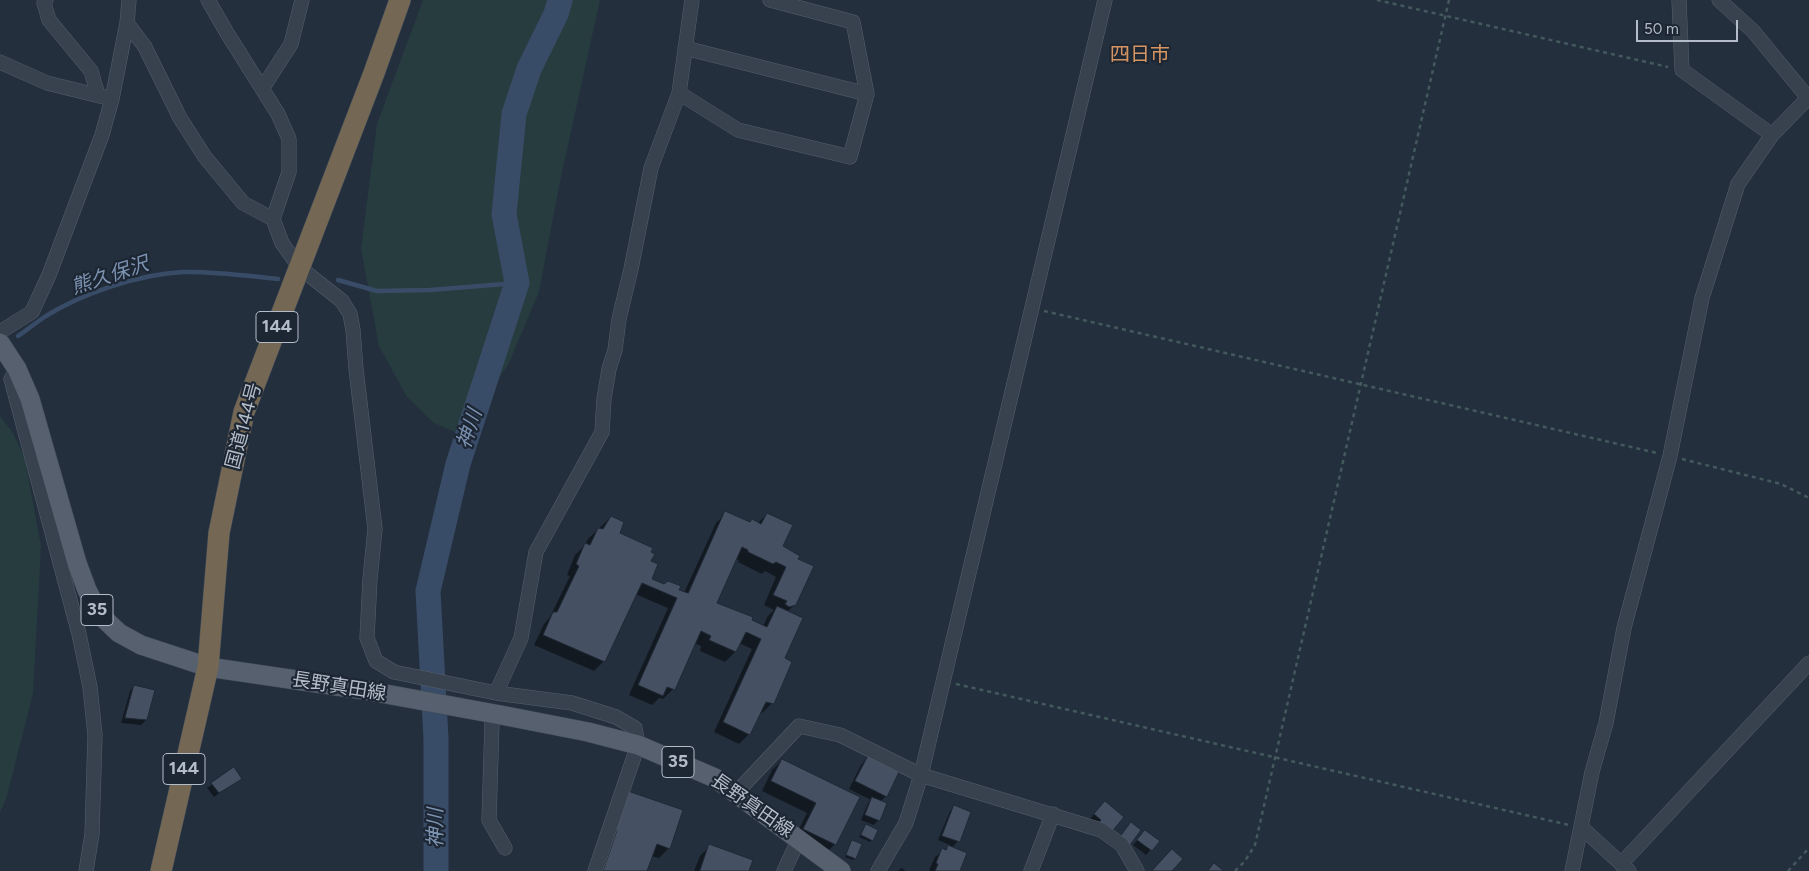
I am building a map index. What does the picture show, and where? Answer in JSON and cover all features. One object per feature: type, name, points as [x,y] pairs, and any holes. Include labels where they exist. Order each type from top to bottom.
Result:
[{"type":"highway","name":"国道144号","points":[[161,871],[208,667],[219,533],[244,412],[374,73],[400,0]]},
{"type":"main road","name":"長野真田線","points":[[0,343],[17,369],[30,399],[87,590],[100,615],[119,632],[140,645],[208,667],[364,690],[490,718],[588,732],[638,745],[715,778],[841,871]]},
{"type":"street","points":[[46,0],[44,3],[49,20],[90,71],[98,95]]},
{"type":"street","points":[[0,332],[32,312],[50,275],[102,135],[112,98],[127,23],[129,0]]},
{"type":"street","points":[[208,0],[278,114],[289,139],[289,172],[273,219],[282,243],[299,267],[342,301],[350,314],[375,529],[367,638],[376,660],[394,672],[496,694],[572,702],[616,717],[635,728],[638,745],[595,871]]},
{"type":"street","points":[[262,89],[291,44],[302,0]]},
{"type":"street","points":[[496,694],[521,638],[536,552],[602,432],[604,400],[609,369],[615,350],[619,319],[651,168],[679,92],[692,0]]},
{"type":"street","points":[[679,92],[738,130],[850,156],[867,94],[853,22],[791,3],[770,0]]},
{"type":"street","points":[[878,871],[906,823],[921,775],[1105,0]]},
{"type":"street","points":[[1679,0],[1682,70],[1772,135]]},
{"type":"street","points":[[1572,871],[1592,772],[1606,723],[1624,628],[1670,456],[1705,288],[1738,184],[1772,135],[1809,98],[1753,31],[1720,0]]},
{"type":"street","points":[[127,23],[145,46],[180,118],[205,158],[243,203],[273,219]]},
{"type":"street","points":[[685,48],[867,94]]},
{"type":"street","points":[[0,62],[47,83],[112,98]]},
{"type":"street","points":[[17,369],[11,378],[77,625],[90,687],[95,735],[92,834],[86,871]]},
{"type":"street","points":[[1581,827],[1625,867],[1809,663]]},
{"type":"street","points":[[490,718],[489,820],[505,848]]},
{"type":"street","points":[[736,793],[799,726],[840,735],[921,775],[1101,830],[1122,845],[1137,871]]},
{"type":"street","points":[[1031,871],[1053,814]]},
{"type":"street","points":[[784,871],[798,839]]},
{"type":"path","points":[[1377,0],[1444,17],[1682,70]]},
{"type":"path","points":[[1235,871],[1255,845],[1449,0]]},
{"type":"path","points":[[1032,308],[1670,456],[1781,484],[1809,498]]},
{"type":"path","points":[[943,681],[1581,827]]},
{"type":"path","points":[[1788,871],[1809,848]]},
{"type":"green space","points":[[423,0],[600,0],[559,186],[539,292],[509,363],[470,421],[455,432],[434,423],[407,397],[379,346],[361,249],[377,124]]},
{"type":"green space","points":[[0,416],[13,433],[25,459],[41,546],[33,693],[7,796],[0,813]]},
{"type":"building","points":[[725,511],[750,522],[752,519],[761,524],[767,513],[793,525],[783,546],[800,556],[798,559],[814,566],[796,605],[789,607],[785,604],[787,601],[773,595],[786,567],[776,562],[773,564],[742,547],[717,603],[753,617],[752,620],[767,627],[777,606],[803,618],[785,658],[792,662],[774,704],[766,702],[750,735],[723,722],[761,639],[746,632],[736,652],[709,640],[711,636],[701,631],[675,690],[667,687],[663,696],[638,685],[677,598],[642,583],[605,662],[543,635],[553,612],[557,612],[579,566],[576,564],[585,543],[590,545],[598,528],[603,529],[611,516],[624,522],[620,533],[653,548],[651,552],[655,554],[651,561],[658,564],[652,579],[664,584],[668,581],[681,586],[679,590],[688,593]]},
{"type":"building","points":[[134,685],[155,690],[147,720],[125,718]]},
{"type":"building","points":[[868,756],[899,772],[887,797],[855,781]]},
{"type":"building","points":[[782,759],[860,797],[836,845],[803,829],[816,803],[771,781]]},
{"type":"building","points":[[234,767],[242,779],[219,793],[211,783]]},
{"type":"building","points":[[625,790],[683,810],[670,849],[657,844],[647,871],[603,871],[617,830],[611,828]]},
{"type":"building","points":[[872,797],[887,803],[880,821],[865,815]]},
{"type":"building","points":[[1105,801],[1124,817],[1110,834],[1098,824],[1101,820],[1094,814]]},
{"type":"building","points":[[954,805],[971,812],[960,842],[942,836]]},
{"type":"building","points":[[1131,822],[1141,830],[1130,845],[1120,837]]},
{"type":"building","points":[[866,824],[878,830],[873,841],[861,835]]},
{"type":"building","points":[[1145,830],[1160,841],[1152,851],[1137,840]]},
{"type":"building","points":[[852,840],[862,844],[856,859],[846,855]]},
{"type":"building","points":[[709,844],[753,860],[749,871],[700,871]]},
{"type":"building","points":[[948,845],[967,853],[960,871],[935,871],[942,848],[946,850]]},
{"type":"building","points":[[1172,849],[1183,859],[1172,871],[1152,871]]},
{"type":"building","points":[[1214,863],[1224,871],[1208,871]]},
{"type":"waterway","name":"神川","points":[[436,871],[436,739],[428,591],[458,464],[517,283],[504,214],[514,114],[529,69],[556,14],[560,0]]},
{"type":"waterway","name":"熊久保沢","points":[[18,336],[46,316],[94,292],[149,276],[195,272],[278,279]]},
{"type":"waterway","name":"熊久保沢","points":[[338,280],[377,291],[430,290],[517,283]]},
{"type":"district","name":"四日市","points":[[1140,55]]}]
